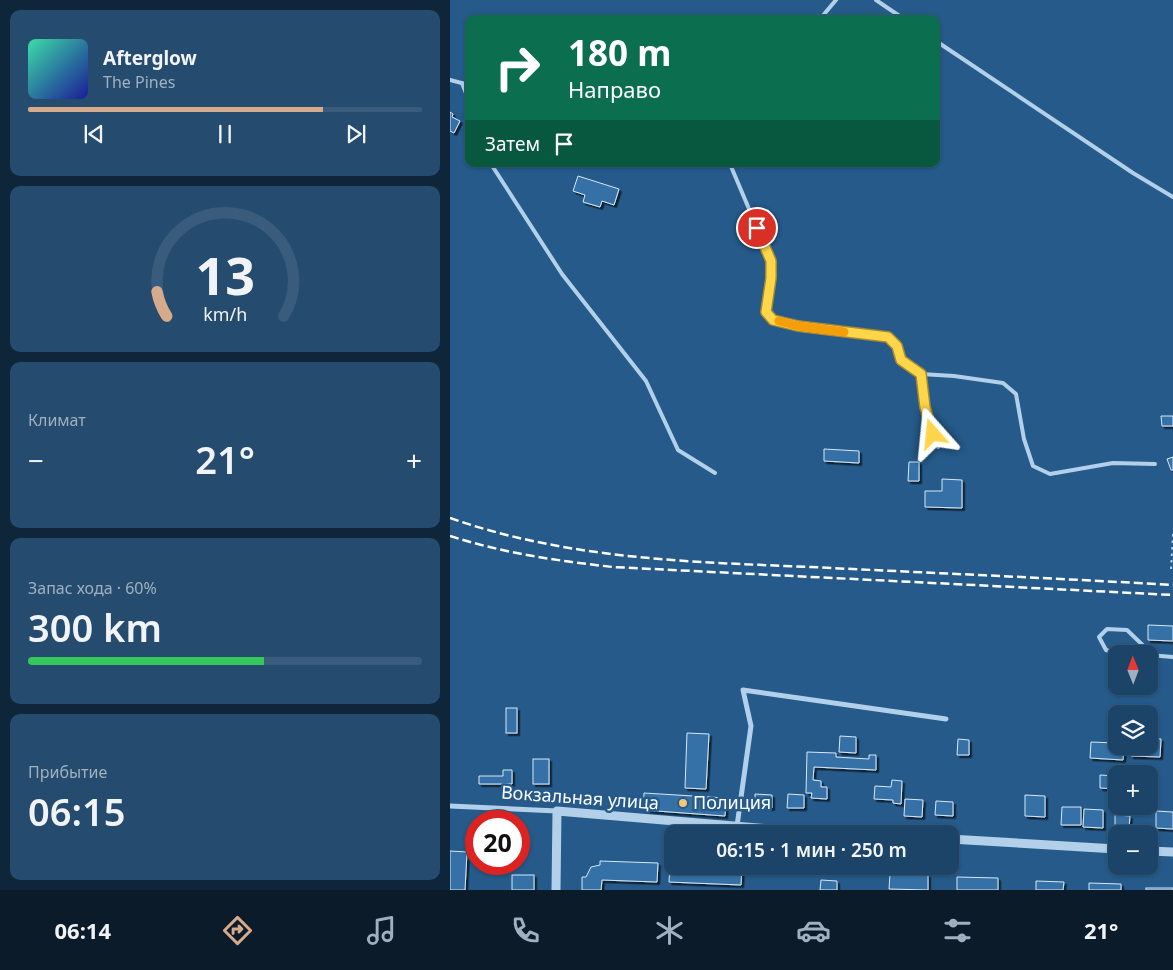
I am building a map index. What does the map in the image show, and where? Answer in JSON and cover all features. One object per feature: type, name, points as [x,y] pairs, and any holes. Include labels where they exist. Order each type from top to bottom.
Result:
[{"type":"street","points":[[737,825],[751,726],[743,690],[946,719]]},
{"type":"street","name":"Вокзальная улица","points":[[450,806],[556,811],[725,825]]},
{"type":"street","points":[[556,811],[556,890]]},
{"type":"street","points":[[959,840],[1108,849]]},
{"type":"street","points":[[1158,851],[1173,852]]},
{"type":"lane","points":[[823,15],[836,0]]},
{"type":"lane","points":[[876,0],[898,15]]},
{"type":"lane","points":[[940,43],[1133,173],[1173,197]]},
{"type":"lane","points":[[450,80],[465,83]]},
{"type":"lane","points":[[462,83],[465,91]]},
{"type":"lane","points":[[493,167],[562,274],[646,381],[678,450],[715,473]]},
{"type":"lane","points":[[731,167],[771,261],[771,278],[766,312],[773,320],[798,326],[888,337],[897,346],[901,360],[921,374],[954,376],[1003,383],[1016,394],[1024,439],[1033,466],[1050,474],[1113,463],[1156,464]]},
{"type":"lane","points":[[921,374],[925,407],[938,447]]},
{"type":"lane","points":[[1108,651],[1099,637],[1107,629],[1127,630],[1141,645]]},
{"type":"lane","points":[[1158,656],[1173,657]]},
{"type":"path","points":[[1173,534],[1171,563],[1171,570],[1173,570]]},
{"type":"building","points":[[450,112],[453,114],[452,117],[460,121],[454,133],[450,131]]},
{"type":"building","points":[[578,176],[619,189],[614,205],[602,201],[600,207],[583,202],[585,195],[573,191]]},
{"type":"building","points":[[1161,416],[1173,416],[1173,426],[1162,426]]},
{"type":"building","points":[[824,449],[859,451],[859,463],[824,461]]},
{"type":"building","points":[[1173,457],[1173,470],[1171,470],[1167,459]]},
{"type":"building","points":[[909,462],[919,462],[919,481],[908,481]]},
{"type":"building","points":[[942,479],[962,480],[962,508],[925,507],[925,491],[942,491]]},
{"type":"building","points":[[1148,625],[1173,626],[1173,641],[1148,640]]},
{"type":"building","points":[[506,708],[517,708],[517,733],[506,733]]},
{"type":"building","points":[[687,733],[709,734],[706,789],[685,788]]},
{"type":"building","points":[[840,736],[856,737],[856,753],[839,752]]},
{"type":"building","points":[[958,739],[969,740],[969,755],[957,755]]},
{"type":"building","points":[[1158,739],[1161,739],[1160,757],[1131,756],[1158,755]]},
{"type":"building","points":[[1091,742],[1108,743],[1108,755],[1123,755],[1123,760],[1090,758]]},
{"type":"building","points":[[807,752],[836,753],[836,757],[869,759],[869,755],[876,755],[876,770],[814,767],[813,780],[821,781],[821,787],[827,787],[827,799],[811,798],[812,793],[806,793]]},
{"type":"building","points":[[533,759],[549,759],[549,784],[533,784]]},
{"type":"building","points":[[503,770],[512,770],[512,784],[479,784],[479,776],[503,776]]},
{"type":"building","points":[[1100,775],[1108,776],[1108,788],[1100,788]]},
{"type":"building","points":[[892,780],[902,781],[901,804],[893,803],[893,800],[874,799],[875,786],[891,787]]},
{"type":"building","points":[[644,793],[726,798],[725,816],[643,810]]},
{"type":"building","points":[[755,794],[772,795],[772,808],[755,807]]},
{"type":"building","points":[[788,794],[804,795],[804,808],[787,808]]},
{"type":"building","points":[[1025,795],[1045,796],[1045,817],[1025,816]]},
{"type":"building","points":[[905,799],[923,800],[922,817],[904,816]]},
{"type":"building","points":[[936,801],[953,802],[953,816],[935,815]]},
{"type":"building","points":[[1062,807],[1081,807],[1081,825],[1061,825]]},
{"type":"building","points":[[1084,809],[1103,810],[1103,828],[1083,827]]},
{"type":"building","points":[[1158,811],[1173,812],[1173,829],[1158,828],[1158,825],[1156,825]]},
{"type":"building","points":[[1115,815],[1130,816],[1129,825],[1115,825]]},
{"type":"building","points":[[450,851],[465,852],[465,890],[450,890]]},
{"type":"building","points":[[600,861],[658,863],[657,882],[602,880],[601,890],[582,890],[582,877],[586,877],[591,867],[600,865]]},
{"type":"building","points":[[512,875],[534,875],[534,890],[512,890]]},
{"type":"building","points":[[669,875],[742,875],[741,885],[669,882]]},
{"type":"building","points":[[890,875],[928,875],[928,890],[889,889]]},
{"type":"building","points":[[957,877],[998,878],[998,890],[957,890]]},
{"type":"building","points":[[821,880],[837,881],[837,890],[820,890]]},
{"type":"building","points":[[1036,881],[1064,882],[1063,890],[1036,890]]},
{"type":"building","points":[[1089,883],[1121,884],[1121,890],[1089,890]]},
{"type":"building","points":[[1146,888],[1173,888],[1173,890],[1146,890]]},
{"type":"railway","points":[[450,518],[494,532],[539,542],[629,556],[720,563],[1173,585]]},
{"type":"railway","points":[[450,536],[531,556],[613,567],[1173,595]]},
{"type":"slow traffic","points":[[779,321],[798,326],[844,332]]},
{"type":"place","name":"Полиция","points":[[683,803]]},
{"type":"route","points":[[757,228],[771,261],[771,278],[766,312],[773,320],[798,326],[888,337],[897,346],[901,360],[921,374],[925,407],[933,434]]}]
